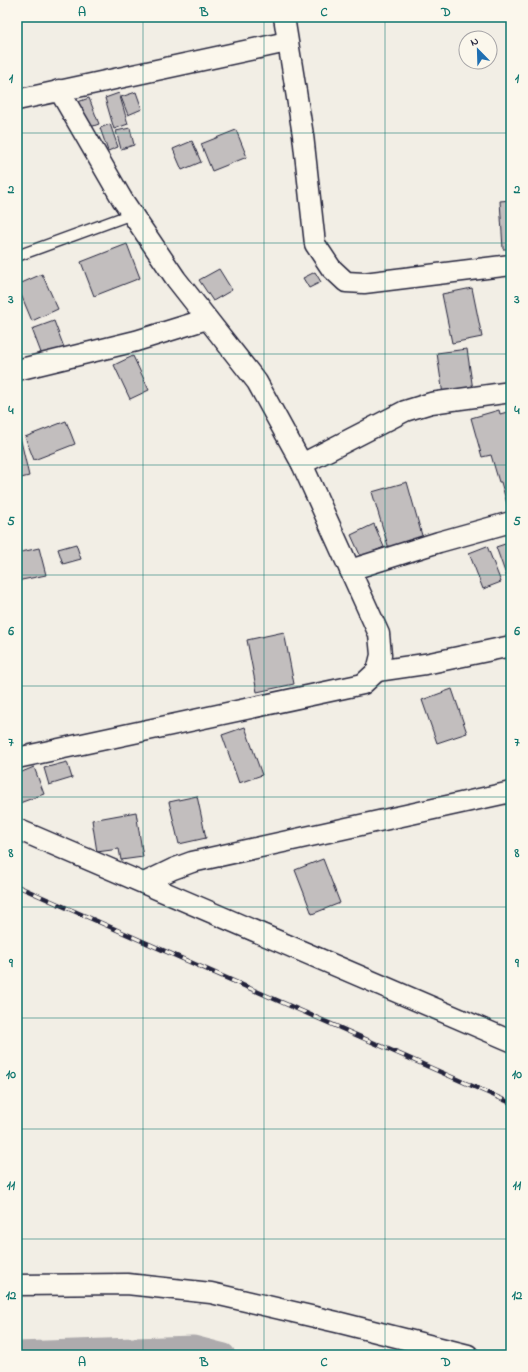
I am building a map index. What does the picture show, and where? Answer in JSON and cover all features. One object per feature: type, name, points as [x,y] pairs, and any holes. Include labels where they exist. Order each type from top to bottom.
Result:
[{"type":"street","points":[[284,17],[303,135],[315,244],[331,268],[346,282],[364,283],[511,265]]},
{"type":"street","points":[[17,100],[287,42]]},
{"type":"street","points":[[17,758],[363,684],[379,663],[379,634],[302,464],[257,382],[176,279],[122,199],[59,90]]},
{"type":"street","points":[[17,370],[136,341],[207,319]]},
{"type":"street","points":[[302,464],[405,411],[432,402],[511,392]]},
{"type":"street","points":[[350,570],[439,542],[511,522]]},
{"type":"street","points":[[379,663],[406,667],[511,646]]},
{"type":"street","points":[[144,883],[173,869],[192,862],[511,792]]},
{"type":"street","points":[[17,829],[511,1042]]},
{"type":"street","points":[[17,1285],[128,1284],[212,1293],[341,1323],[468,1355]]},
{"type":"lane","points":[[17,256],[132,214]]},
{"type":"building","points":[[136,92],[142,109],[128,115],[121,97]]},
{"type":"building","points":[[119,93],[128,124],[114,129],[105,98]]},
{"type":"building","points":[[89,98],[99,124],[85,129],[75,103]]},
{"type":"building","points":[[110,124],[118,147],[108,151],[100,128]]},
{"type":"building","points":[[130,128],[134,145],[121,149],[116,131]]},
{"type":"building","points":[[236,130],[247,157],[212,171],[201,144]]},
{"type":"building","points":[[192,141],[201,162],[182,170],[173,149]]},
{"type":"building","points":[[511,200],[511,249],[503,249],[500,201]]},
{"type":"building","points":[[127,244],[140,278],[94,296],[81,262]]},
{"type":"building","points":[[219,269],[232,290],[213,301],[199,280]]},
{"type":"building","points":[[315,272],[321,282],[309,288],[303,278]]},
{"type":"building","points":[[42,274],[58,309],[32,321],[17,285]]},
{"type":"building","points":[[472,288],[482,337],[452,343],[442,294]]},
{"type":"building","points":[[54,321],[65,350],[43,358],[32,329]]},
{"type":"building","points":[[467,349],[473,390],[443,395],[437,353]]},
{"type":"building","points":[[133,356],[149,390],[130,399],[114,365]]},
{"type":"building","points":[[499,410],[500,414],[511,411],[511,510],[509,511],[501,482],[499,482],[491,455],[482,457],[471,418]]},
{"type":"building","points":[[66,421],[75,444],[34,460],[25,437]]},
{"type":"building","points":[[17,432],[19,432],[29,476],[17,479]]},
{"type":"building","points":[[407,482],[423,539],[389,549],[372,492]]},
{"type":"building","points":[[374,524],[384,547],[361,557],[351,535]]},
{"type":"building","points":[[511,542],[511,585],[510,586],[496,547]]},
{"type":"building","points":[[76,544],[81,559],[63,564],[58,549]]},
{"type":"building","points":[[487,546],[501,582],[483,589],[469,553]]},
{"type":"building","points":[[39,548],[46,575],[17,581],[17,553]]},
{"type":"building","points":[[284,632],[294,684],[257,692],[247,640]]},
{"type":"building","points":[[452,689],[467,733],[437,743],[422,700]]},
{"type":"building","points":[[245,727],[262,775],[239,783],[222,735]]},
{"type":"building","points":[[67,762],[72,778],[49,785],[44,768]]},
{"type":"building","points":[[34,767],[44,794],[17,804],[17,774]]},
{"type":"building","points":[[197,796],[206,838],[179,844],[169,802]]},
{"type":"building","points":[[136,812],[143,857],[121,860],[119,849],[97,852],[92,820]]},
{"type":"building","points":[[323,859],[340,903],[312,914],[295,870]]},
{"type":"waterway","points":[[17,1353],[193,1347],[224,1355]]},
{"type":"railway","points":[[17,886],[511,1103]]}]
